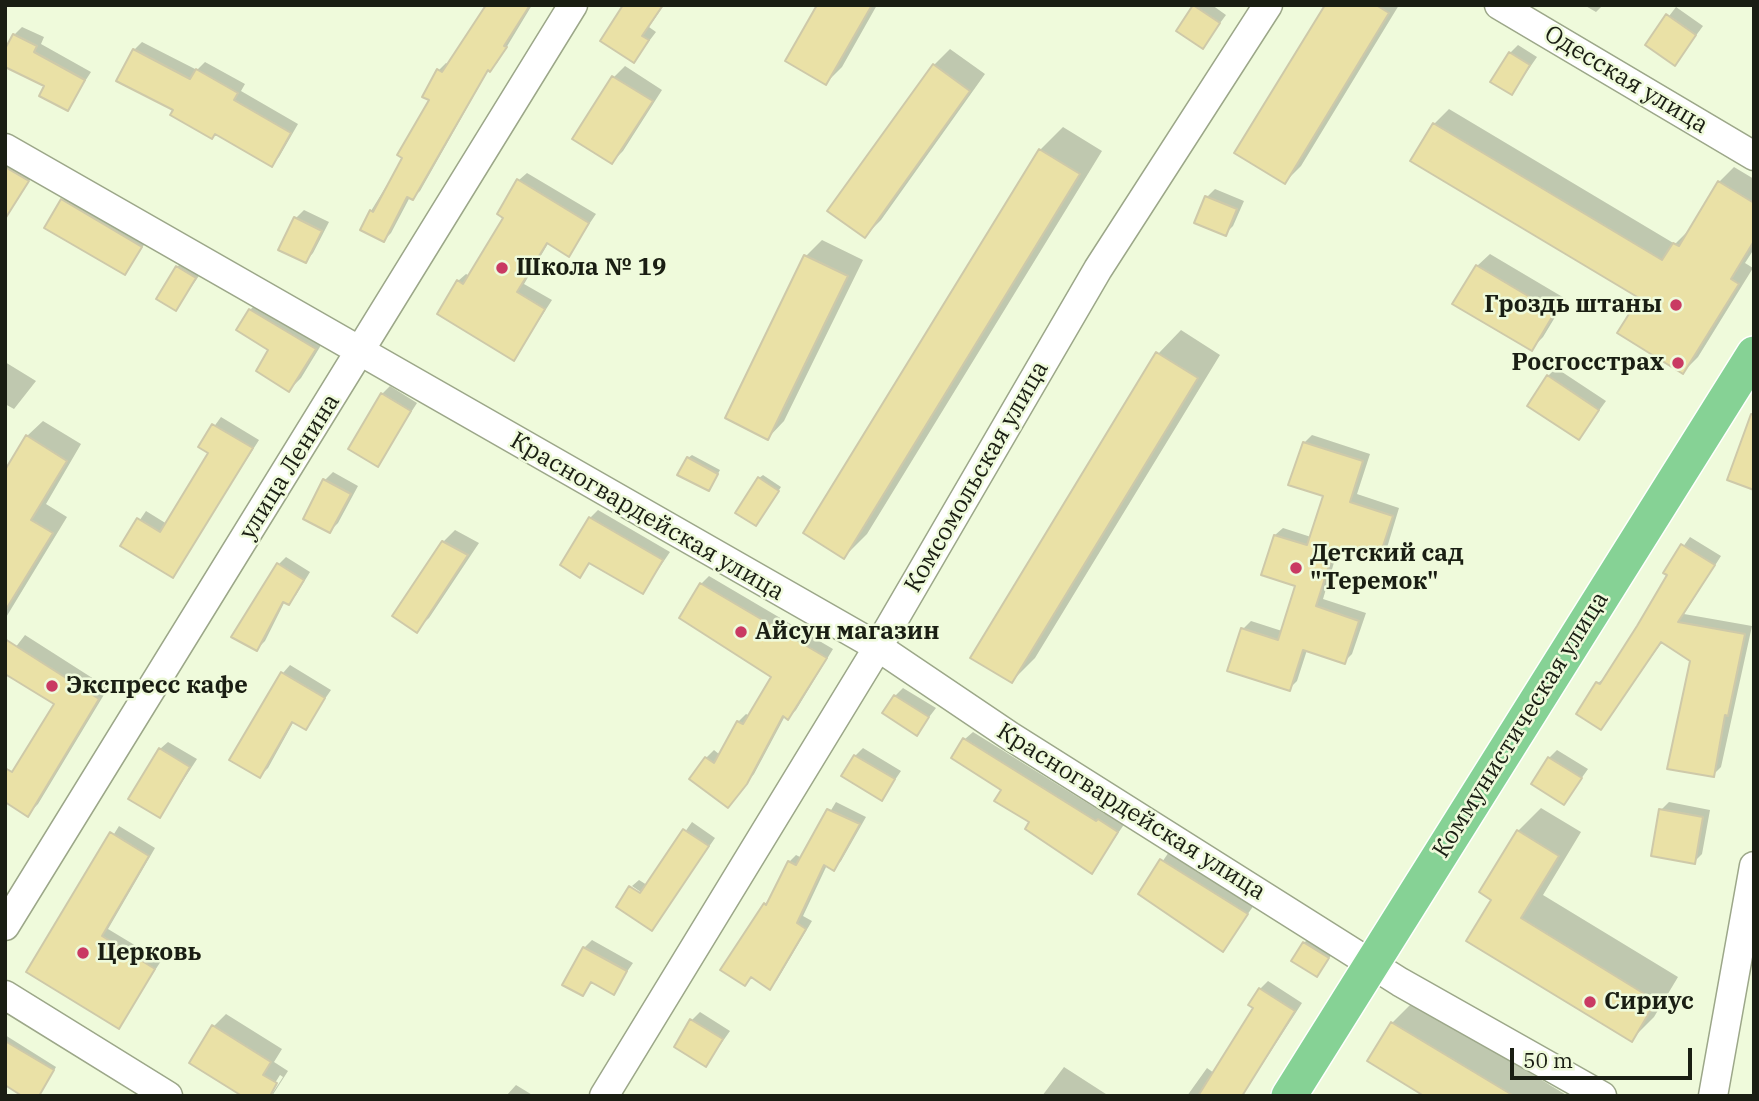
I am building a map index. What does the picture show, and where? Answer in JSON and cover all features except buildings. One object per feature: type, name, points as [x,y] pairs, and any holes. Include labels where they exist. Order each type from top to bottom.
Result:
[{"type":"main road","name":"Коммунистическая улица","points":[[1289,1096],[1754,354]]},
{"type":"street","name":"улица Ленина","points":[[5,926],[361,353],[573,5]]},
{"type":"street","name":"Комсомольская улица","points":[[604,1096],[878,647],[1098,269],[1268,5]]},
{"type":"street","name":"Одесская улица","points":[[1499,5],[1754,156]]},
{"type":"street","name":"Красногвардейская улица","points":[[5,148],[878,647],[1010,736],[1371,964],[1602,1096]]},
{"type":"street","points":[[1713,1096],[1754,866]]},
{"type":"street","points":[[5,995],[168,1096]]},
{"type":"place","name":"Школа № 19","points":[[502,268]]},
{"type":"place","name":"Гроздь штаны","points":[[1676,305]]},
{"type":"place","name":"Росгосстрах","points":[[1678,363]]},
{"type":"place","name":"Детский сад \"Теремок\"","points":[[1296,568]]},
{"type":"place","name":"Айсун магазин","points":[[741,632]]},
{"type":"place","name":"Экспресс кафе","points":[[52,686]]},
{"type":"place","name":"Церковь","points":[[83,953]]},
{"type":"place","name":"Сириус","points":[[1590,1002]]}]
